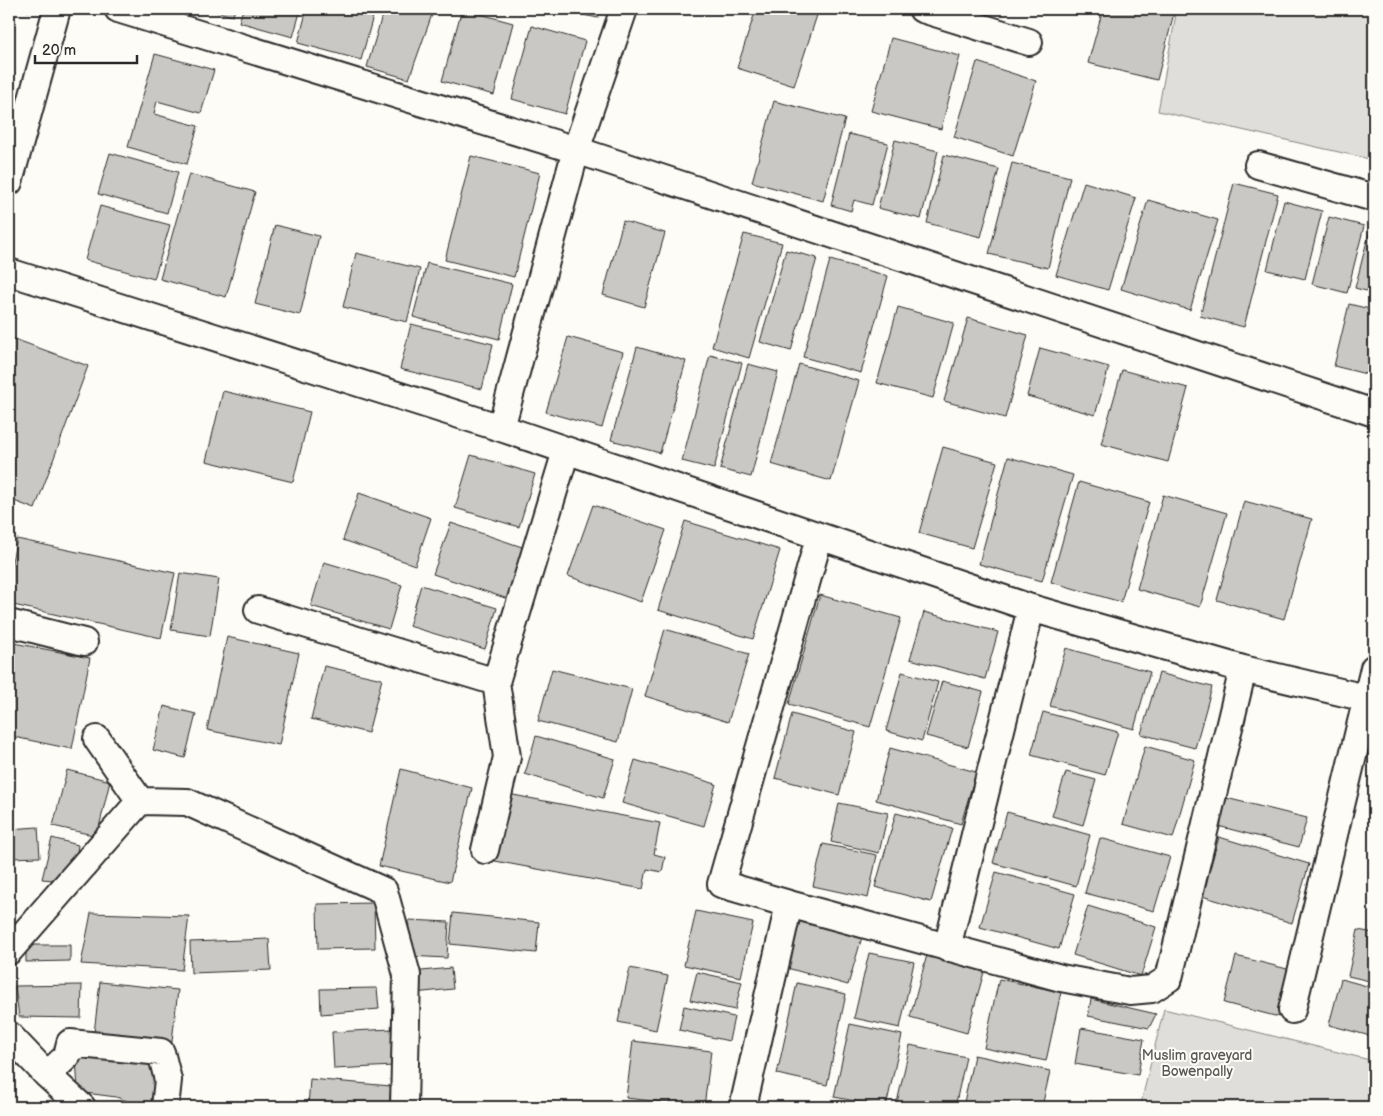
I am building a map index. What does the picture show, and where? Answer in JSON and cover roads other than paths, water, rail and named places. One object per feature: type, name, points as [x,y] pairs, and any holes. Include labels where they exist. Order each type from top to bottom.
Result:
[{"type":"street","points":[[9,182],[57,9]]},
{"type":"street","points":[[118,9],[576,150],[1374,413]]},
{"type":"street","points":[[501,428],[576,150],[624,9]]},
{"type":"street","points":[[922,9],[1029,42]]},
{"type":"street","points":[[1258,165],[1374,198]]},
{"type":"street","points":[[9,272],[501,428],[819,538],[1031,608],[1243,669],[1371,699]]},
{"type":"street","points":[[485,850],[507,757],[496,682],[566,451]]},
{"type":"street","points":[[819,538],[722,884],[947,948],[1061,978],[1130,991],[1152,989],[1169,978],[1243,669]]},
{"type":"street","points":[[947,948],[1031,608]]},
{"type":"street","points":[[258,610],[496,682]]},
{"type":"street","points":[[9,623],[84,642]]},
{"type":"street","points":[[1292,1010],[1371,699],[1374,668]]},
{"type":"street","points":[[98,739],[140,802]]},
{"type":"street","points":[[9,951],[140,802],[187,802],[384,891],[407,975],[404,1107]]},
{"type":"street","points":[[743,1107],[789,904]]},
{"type":"street","points":[[9,1035],[47,1075],[82,1107]]},
{"type":"street","points":[[47,1075],[67,1056],[70,1043],[161,1052],[168,1080],[165,1107]]},
{"type":"park label","name":"Muslim graveyard Bowenpally","points":[[1197,1064]]}]
